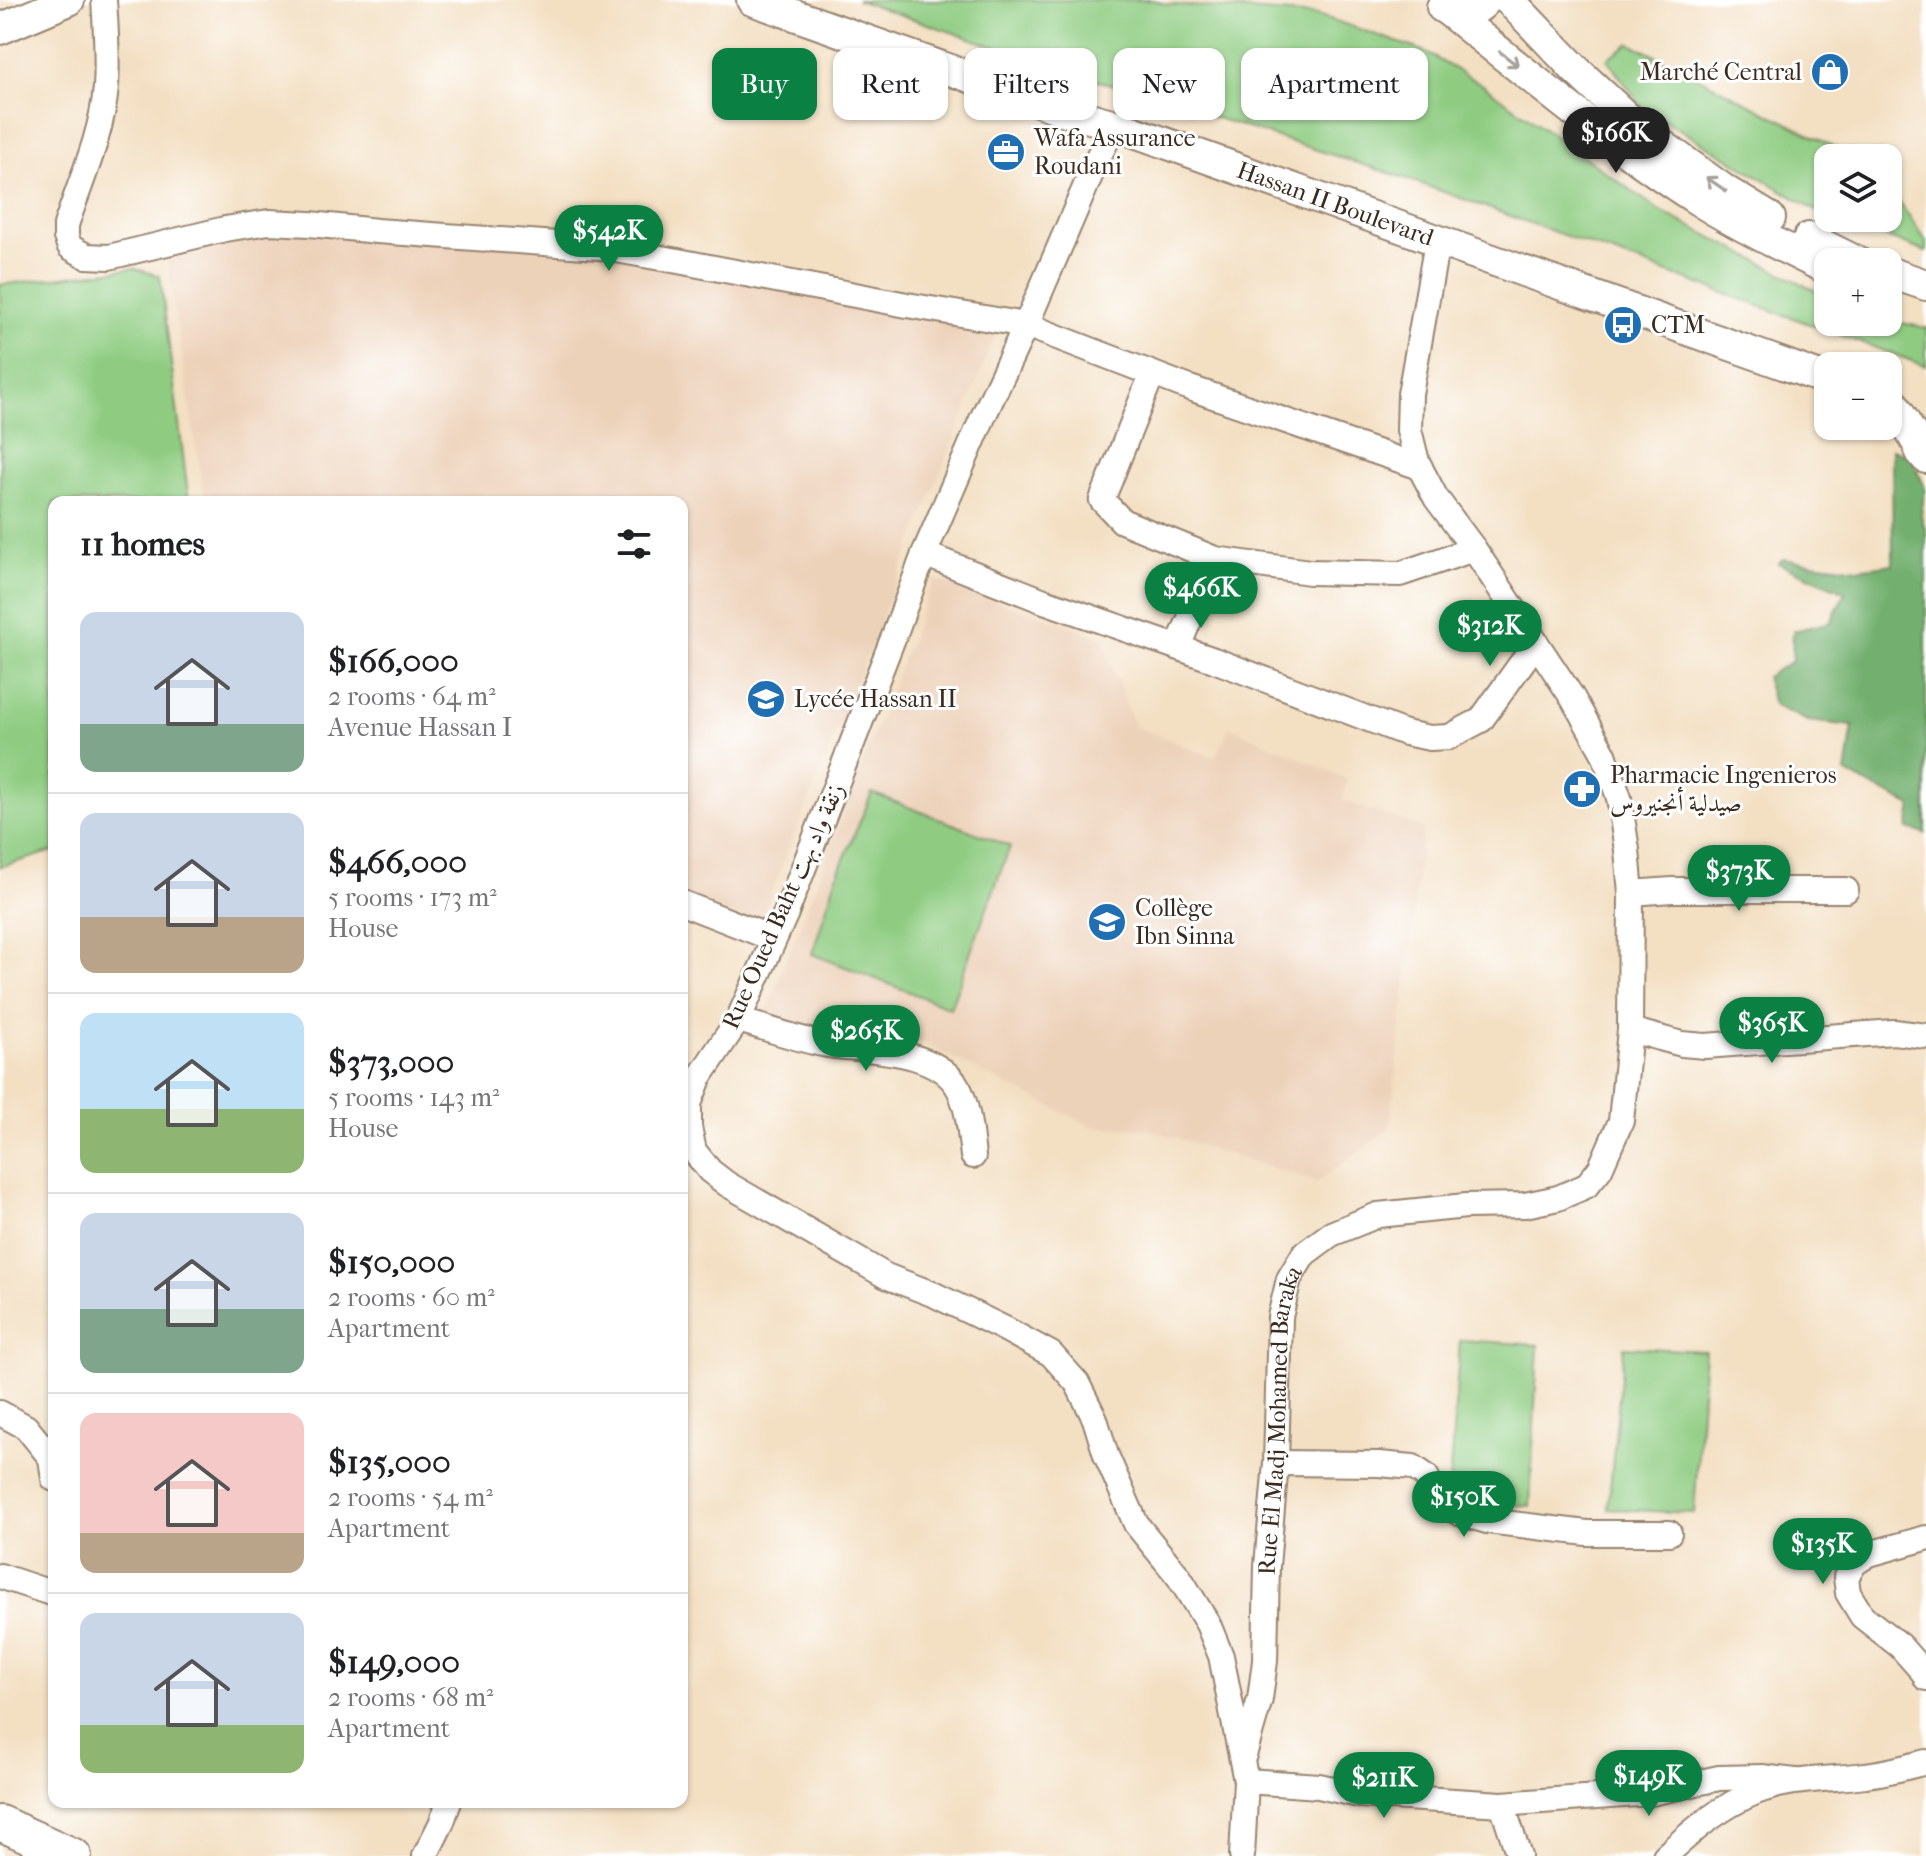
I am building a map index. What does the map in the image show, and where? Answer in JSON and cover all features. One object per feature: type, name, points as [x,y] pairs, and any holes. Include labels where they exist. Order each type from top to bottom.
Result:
[{"type":"highway","points":[[0,1823],[74,1856]]},
{"type":"main road","points":[[0,29],[69,0]]},
{"type":"main road","name":"Hassan II Boulevard","points":[[752,0],[1072,113],[1115,125],[1814,375]]},
{"type":"main road","points":[[1436,3],[1459,13],[1471,12],[1486,0]]},
{"type":"main road","points":[[1509,0],[1577,71],[1637,127],[1763,215],[1829,248]]},
{"type":"main road","points":[[1436,3],[1571,109],[1696,199],[1814,262]]},
{"type":"main road","points":[[1902,277],[1926,285]]},
{"type":"main road","points":[[1902,295],[1926,303]]},
{"type":"main road","points":[[1902,405],[1926,411]]},
{"type":"main road","points":[[1902,416],[1923,442]]},
{"type":"street","points":[[104,0],[106,88],[100,125],[66,225],[70,247],[86,256],[109,257],[163,242],[269,222],[599,247],[1026,325],[1152,374],[1420,467]]},
{"type":"street","name":"Rue Oued Baht زنقة واد بهت","points":[[1115,125],[1099,155],[924,554],[774,939],[738,1020],[699,1078],[689,1104],[689,1127],[694,1151],[710,1171],[727,1184],[886,1276],[935,1295],[1051,1354],[1077,1383],[1095,1419],[1106,1455],[1136,1524],[1179,1577],[1208,1624],[1221,1656],[1244,1771],[1242,1856]]},
{"type":"street","name":"Rue El Madj Mohamed Baraka","points":[[1244,1771],[1265,1661],[1280,1317],[1289,1279],[1304,1254],[1331,1234],[1378,1215],[1466,1206],[1525,1205],[1558,1198],[1586,1186],[1600,1169],[1621,1121],[1630,1030],[1631,893],[1619,798],[1604,754],[1572,697],[1474,549],[1436,498],[1417,462],[1409,430],[1410,394],[1437,242]]},
{"type":"street","points":[[1152,374],[1102,500],[1122,521],[1215,559],[1310,572],[1400,574],[1474,549]]},
{"type":"street","points":[[924,554],[1405,733],[1430,738],[1449,737],[1481,720],[1536,643]]},
{"type":"street","points":[[1175,646],[1180,642],[1215,559]]},
{"type":"street","points":[[1631,893],[1672,890],[1846,890]]},
{"type":"street","points":[[688,905],[774,939]]},
{"type":"street","points":[[738,1020],[820,1044],[889,1051],[927,1062],[948,1075],[958,1089],[968,1117],[973,1156]]},
{"type":"street","points":[[1630,1030],[1682,1044],[1705,1046],[1894,1032],[1926,1036]]},
{"type":"street","points":[[0,1413],[26,1427],[48,1454]]},
{"type":"street","points":[[1276,1463],[1413,1467],[1426,1476],[1437,1497],[1446,1506],[1487,1521],[1587,1533],[1669,1533]]},
{"type":"street","points":[[1926,1538],[1869,1554],[1855,1563],[1846,1577],[1848,1593],[1862,1616],[1900,1646],[1926,1678]]},
{"type":"street","points":[[0,1576],[48,1592]]},
{"type":"street","points":[[1665,1856],[1691,1831],[1757,1791],[1795,1781],[1868,1775],[1926,1762]]},
{"type":"street","points":[[1244,1771],[1359,1795],[1502,1804],[1651,1793],[1719,1778],[1762,1777],[1795,1781]]},
{"type":"street","points":[[1502,1804],[1519,1856]]},
{"type":"street","points":[[425,1856],[447,1808]]},
{"type":"shaded area","name":"Lycée Hassan II","points":[[268,229],[573,247],[998,329],[758,926],[688,897],[688,496],[204,496],[165,251]]},
{"type":"shaded area","name":"Collège Ibn Sinna","points":[[934,579],[1102,637],[1134,726],[1215,758],[1230,727],[1347,779],[1343,801],[1423,828],[1390,1128],[1317,1182],[1148,1129],[1093,1127],[894,1029],[846,1040],[765,1016]]},
{"type":"green space","points":[[857,0],[1155,0],[1164,4],[1318,15],[1414,48],[1241,48],[1241,120],[1428,120],[1428,54],[1483,85],[1660,211],[1814,290],[1814,326],[1405,178],[1222,120],[1225,120],[1225,48],[1113,48],[1113,85],[1097,80],[1097,48],[999,48]]},
{"type":"green space","points":[[1630,43],[1828,144],[1814,144],[1814,209],[1642,107],[1607,59]]},
{"type":"green space","points":[[1902,206],[1926,241],[1926,252],[1873,232],[1902,232]]},
{"type":"green space","points":[[133,268],[160,276],[188,496],[48,496],[48,853],[0,867],[0,285]]},
{"type":"green space","points":[[1902,323],[1926,328],[1926,366],[1902,357],[1902,352],[1887,352],[1843,336],[1902,336]]},
{"type":"green space","points":[[1892,449],[1911,456],[1925,488],[1921,515],[1926,532],[1926,834],[1908,829],[1912,806],[1846,773],[1853,726],[1808,721],[1773,705],[1766,677],[1792,661],[1793,631],[1831,622],[1845,592],[1778,563],[1783,559],[1857,569],[1893,564]]},
{"type":"green space","points":[[872,793],[1010,846],[950,1008],[812,954],[836,878]]},
{"type":"green space","points":[[1460,1340],[1538,1345],[1530,1506],[1448,1500]]},
{"type":"green space","points":[[1624,1347],[1705,1351],[1694,1513],[1608,1509]]},
{"type":"place","name":"Marché Central","points":[[1830,72]]},
{"type":"place","name":"Wafa Assurance Roudani","points":[[1006,152]]},
{"type":"place","name":"CTM","points":[[1623,325]]},
{"type":"place","name":"Lycée Hassan II","points":[[766,699]]},
{"type":"place","name":"Pharmacie Ingenieros صيدلية أنجنيروس","points":[[1582,789]]},
{"type":"place","name":"Collège Ibn Sinna","points":[[1107,922]]}]
